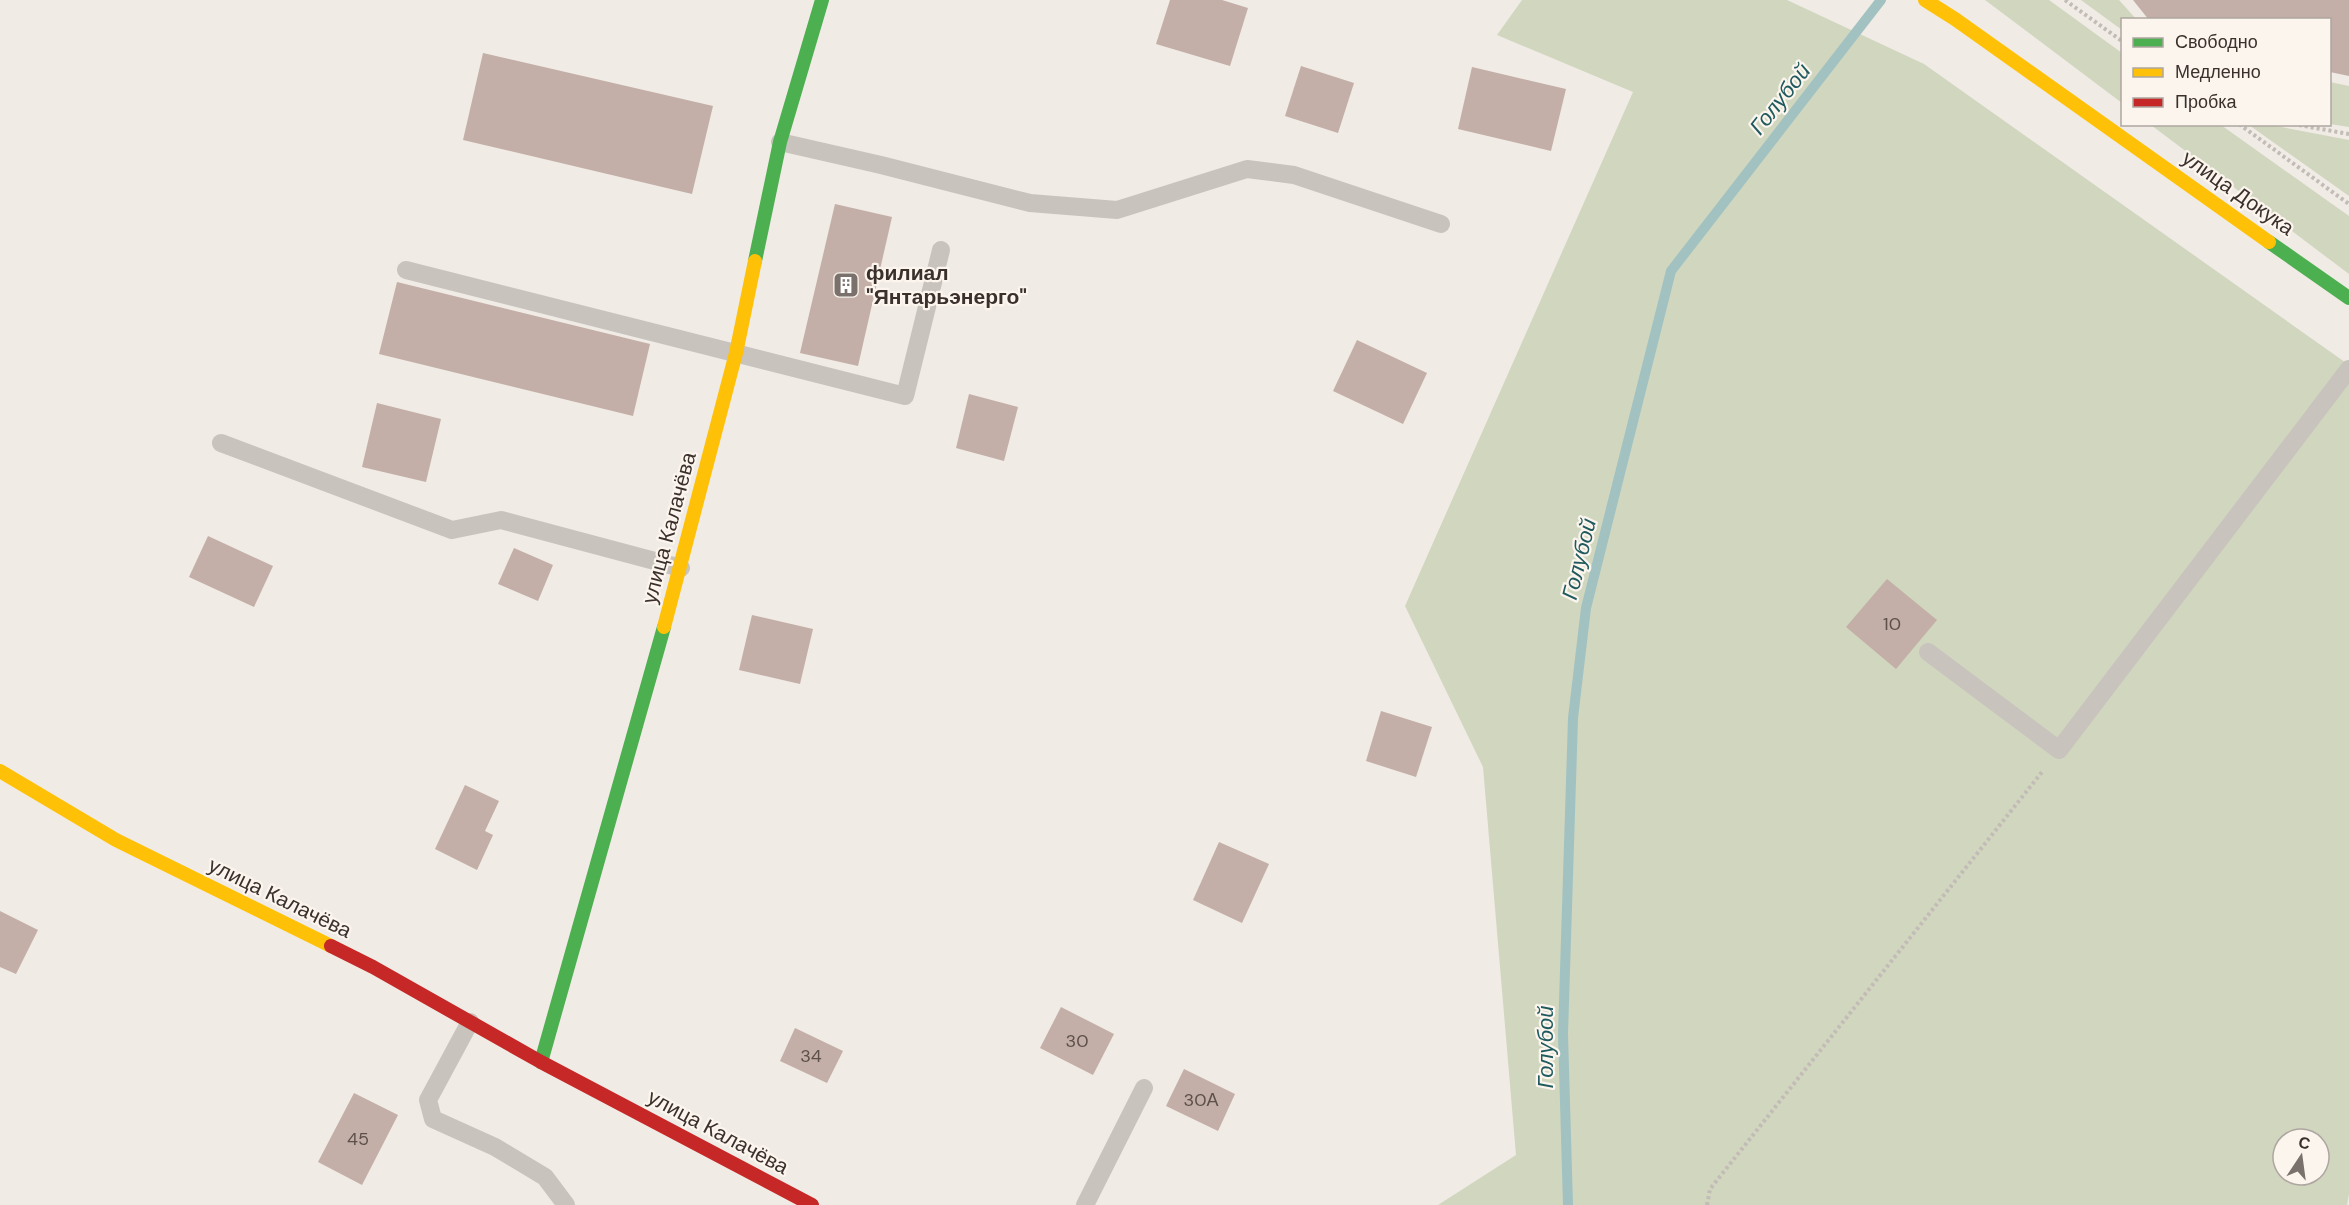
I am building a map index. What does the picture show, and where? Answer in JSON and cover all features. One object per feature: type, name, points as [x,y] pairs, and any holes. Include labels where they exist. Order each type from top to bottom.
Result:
[{"type":"street","name":"улица Калачёва","points":[[541,1062],[681,568],[736,353],[780,142],[822,0]]},
{"type":"street","name":"улица Докука","points":[[1925,0],[2349,298]]},
{"type":"street","name":"улица Калачёва","points":[[0,771],[116,840],[373,967],[541,1062],[812,1205]]},
{"type":"lane","points":[[780,142],[1030,203],[1117,210],[1247,169],[1294,175],[1441,224]]},
{"type":"lane","points":[[406,270],[905,396],[941,250]]},
{"type":"lane","points":[[1928,652],[2059,750],[2349,369]]},
{"type":"lane","points":[[221,443],[452,530],[501,520],[681,568]]},
{"type":"lane","points":[[470,1022],[428,1100],[433,1119],[495,1147],[545,1177],[566,1205]]},
{"type":"lane","points":[[1085,1205],[1144,1088]]},
{"type":"path","points":[[2065,0],[2121,40]]},
{"type":"path","points":[[2242,126],[2349,204]]},
{"type":"path","points":[[2304,126],[2349,134]]},
{"type":"path","points":[[1707,1205],[1710,1189],[2059,750]]},
{"type":"green space","points":[[1522,0],[1787,0],[1924,64],[2349,365],[2349,1194],[2347,1205],[1438,1205],[1516,1155],[1483,767],[1405,606],[1633,92],[1497,35]]},
{"type":"green space","points":[[1985,0],[2049,0],[2121,52],[2121,102]]},
{"type":"green space","points":[[2081,0],[2119,0],[2135,18],[2121,18],[2121,29]]},
{"type":"green space","points":[[2331,82],[2349,86],[2349,127],[2331,124]]},
{"type":"green space","points":[[2152,126],[2222,126],[2349,216],[2349,274]]},
{"type":"green space","points":[[2250,126],[2276,126],[2349,140],[2349,196]]},
{"type":"building","points":[[1170,0],[1222,0],[1248,8],[1230,66],[1156,44]]},
{"type":"building","points":[[2133,0],[2349,0],[2349,76],[2331,72],[2331,18],[2147,18]]},
{"type":"building","points":[[483,53],[713,106],[692,194],[463,140]]},
{"type":"building","points":[[1301,66],[1354,83],[1338,133],[1285,116]]},
{"type":"building","points":[[1472,67],[1566,89],[1551,151],[1458,129]]},
{"type":"building","name":"филиал \"Янтарьэнерго\"","points":[[835,204],[892,217],[858,366],[800,353]]},
{"type":"building","points":[[397,282],[650,344],[633,416],[379,354]]},
{"type":"building","points":[[1357,340],[1427,373],[1403,424],[1333,391]]},
{"type":"building","points":[[969,394],[1018,407],[1004,461],[956,448]]},
{"type":"building","points":[[377,403],[441,419],[426,482],[362,467]]},
{"type":"building","points":[[208,536],[273,566],[254,607],[189,577]]},
{"type":"building","points":[[514,548],[553,565],[538,601],[498,584]]},
{"type":"building","points":[[1887,579],[1937,620],[1896,669],[1846,627]]},
{"type":"building","points":[[752,615],[813,629],[800,684],[739,670]]},
{"type":"building","points":[[1381,711],[1432,727],[1416,777],[1366,761]]},
{"type":"building","points":[[465,785],[499,801],[485,831],[493,835],[477,870],[435,849]]},
{"type":"building","points":[[1219,842],[1269,864],[1242,923],[1193,900]]},
{"type":"building","points":[[0,911],[38,930],[16,974],[0,967]]},
{"type":"building","points":[[1061,1007],[1114,1034],[1093,1075],[1040,1048]]},
{"type":"building","points":[[795,1028],[843,1051],[827,1083],[780,1061]]},
{"type":"building","points":[[1184,1069],[1235,1094],[1218,1131],[1166,1106]]},
{"type":"building","points":[[354,1093],[398,1115],[362,1185],[318,1162]]},
{"type":"waterway","name":"Голубой","points":[[1568,1205],[1563,1034],[1573,718],[1586,608],[1671,271],[1881,0]]},
{"type":"traffic: fast","points":[[755,261],[780,142],[822,0]]},
{"type":"traffic: fast","points":[[2269,242],[2349,298]]},
{"type":"traffic: fast","points":[[541,1062],[664,627]]},
{"type":"traffic: slow","points":[[1925,0],[2269,242]]},
{"type":"traffic: slow","points":[[664,627],[736,353],[755,261]]},
{"type":"traffic: slow","points":[[0,771],[116,840],[331,946]]},
{"type":"traffic: jam","points":[[331,946],[373,967],[541,1062],[812,1205]]},
{"type":"place","name":"филиал \"Янтарьэнерго\"","points":[[846,285]]}]
